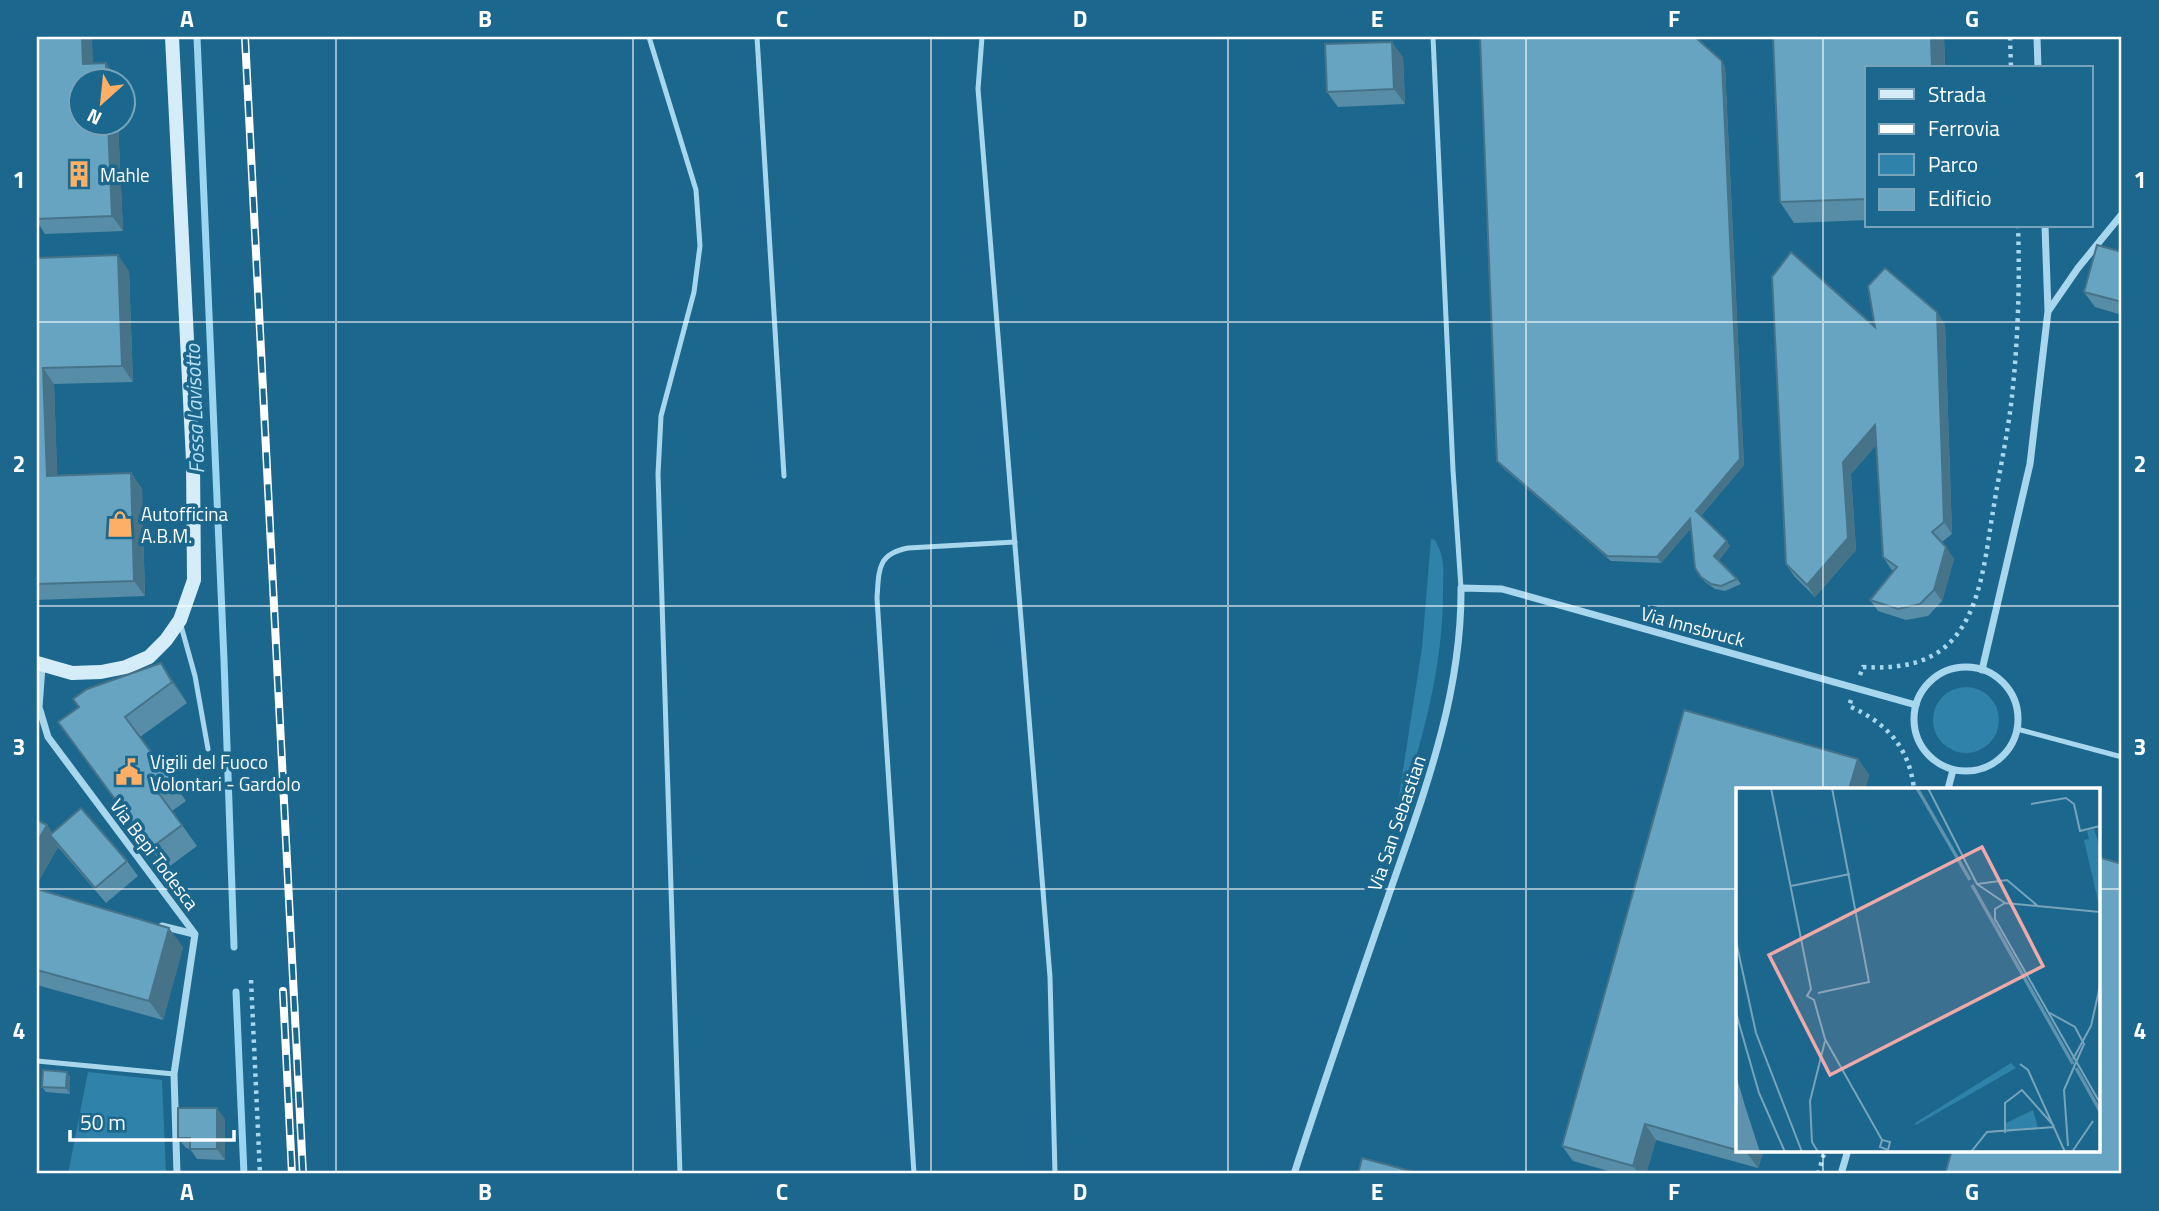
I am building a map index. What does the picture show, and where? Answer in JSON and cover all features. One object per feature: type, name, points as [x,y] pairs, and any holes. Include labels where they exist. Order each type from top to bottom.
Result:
[{"type":"street","points":[[39,665],[72,673],[101,672],[126,667],[149,657],[166,640],[180,620],[194,580],[195,533],[172,37]]},
{"type":"street","points":[[2037,37],[2038,66]]},
{"type":"street","points":[[2049,311],[2078,268],[2122,214]]},
{"type":"street","points":[[1982,670],[2030,464],[2049,311],[2045,228]]},
{"type":"street","name":"Via Innsbruck","points":[[1461,588],[1502,589],[1916,705]]},
{"type":"street","name":"Via San Sebastian","points":[[1294,1174],[1436,756],[1457,666],[1461,588]]},
{"type":"street","name":"Via Bepi Todesca","points":[[39,665],[39,707],[48,737],[195,934],[174,1074],[177,1174]]},
{"type":"street","points":[[1966,667],[1982,670],[2006,687],[2014,700],[2017,729],[2011,745],[2000,758],[1987,767],[1970,771],[1954,770],[1938,764],[1925,752],[1917,738],[1913,721],[1916,705],[1923,689],[1934,678],[1949,670],[1966,667]]},
{"type":"street","points":[[1948,788],[1954,770]]},
{"type":"street","points":[[155,924],[195,934]]},
{"type":"street","points":[[1841,1174],[1847,1152]]},
{"type":"lane","points":[[649,37],[696,190],[700,246],[695,292],[660,416],[658,474],[680,1174]]},
{"type":"lane","points":[[757,37],[784,476]]},
{"type":"lane","points":[[982,37],[978,89],[1050,977],[1055,1174]]},
{"type":"lane","name":"Via San Sebastian","points":[[1433,37],[1461,588]]},
{"type":"lane","points":[[914,1174],[877,598],[879,567],[892,551],[908,548],[1015,542]]},
{"type":"lane","points":[[180,620],[195,676],[208,749]]},
{"type":"lane","points":[[2017,729],[2122,757]]},
{"type":"lane","points":[[37,1061],[174,1074]]},
{"type":"path","points":[[2010,37],[2011,66]]},
{"type":"path","points":[[1863,667],[1897,667],[1930,658],[1955,637],[1973,605],[1985,559],[2012,397],[2020,262],[2018,228]]},
{"type":"path","points":[[1849,706],[1868,714],[1893,735],[1912,769],[1914,788]]},
{"type":"path","points":[[251,980],[260,1174]]},
{"type":"path","points":[[1818,1174],[1824,1152]]},
{"type":"green space","points":[[1431,539],[1435,540],[1439,547],[1443,566],[1439,653],[1428,712],[1394,828],[1422,648]]},
{"type":"green space","points":[[1966,687],[1979,690],[1989,697],[1996,707],[1999,720],[1996,733],[1989,743],[1979,750],[1966,753],[1953,750],[1943,743],[1936,733],[1933,720],[1936,707],[1943,697],[1953,690]]},
{"type":"green space","points":[[88,1072],[162,1080],[166,1174],[68,1174]]},
{"type":"building","name":"Mahle","points":[[37,37],[82,37],[83,64],[106,63],[106,66],[66,66],[66,136],[109,136],[112,216],[37,219]]},
{"type":"building","points":[[1480,37],[1695,37],[1722,61],[1740,459],[1696,511],[1727,541],[1714,556],[1737,579],[1721,586],[1711,584],[1701,577],[1695,568],[1690,519],[1657,557],[1607,556],[1497,461]]},
{"type":"building","points":[[1773,37],[1931,37],[1932,66],[1865,66],[1865,199],[1780,202]]},
{"type":"building","points":[[1392,42],[1394,89],[1327,92],[1325,44]]},
{"type":"building","points":[[2097,245],[2122,252],[2122,302],[2084,292]]},
{"type":"building","points":[[1791,252],[1875,327],[1868,286],[1885,268],[1937,312],[1944,522],[1932,532],[1946,547],[1934,590],[1920,604],[1898,609],[1870,600],[1897,567],[1883,557],[1875,425],[1843,462],[1848,538],[1807,585],[1786,564],[1772,277]]},
{"type":"building","points":[[118,255],[122,366],[43,368],[47,476],[131,473],[134,581],[37,584],[37,258]]},
{"type":"building","name":"Vigili del Fuoco Volontari - Gardolo","points":[[161,663],[172,682],[125,717],[172,780],[157,791],[182,825],[151,848],[58,722],[79,707],[73,699],[87,689]]},
{"type":"building","points":[[1684,710],[1858,759],[1849,788],[1736,788],[1736,1150],[1645,1124],[1633,1166],[1562,1146]]},
{"type":"building","points":[[81,808],[127,861],[95,888],[50,835]]},
{"type":"building","points":[[37,820],[47,825],[37,842]]},
{"type":"building","points":[[2100,858],[2122,864],[2122,1174],[1945,1174],[1951,1152],[2100,1152]]},
{"type":"building","points":[[37,889],[169,928],[149,1001],[37,970]]},
{"type":"building","points":[[43,1070],[67,1072],[66,1088],[42,1087]]},
{"type":"building","points":[[178,1108],[217,1108],[217,1149],[190,1149],[190,1138],[178,1138]]},
{"type":"building","points":[[1362,1158],[1422,1174],[1358,1174]]},
{"type":"waterway","name":"Fossa Lavisotto","points":[[197,37],[234,947]]},
{"type":"waterway","name":"Fossa Lavisotto","points":[[236,992],[244,1174]]},
{"type":"railway","points":[[245,37],[303,1174]]},
{"type":"railway","points":[[283,991],[292,1174]]},
{"type":"place","name":"Mahle","points":[[79,174]]},
{"type":"place","name":"Autofficina A.B.M.","points":[[120,524]]},
{"type":"place","name":"Vigili del Fuoco Volontari - Gardolo","points":[[129,772]]}]
